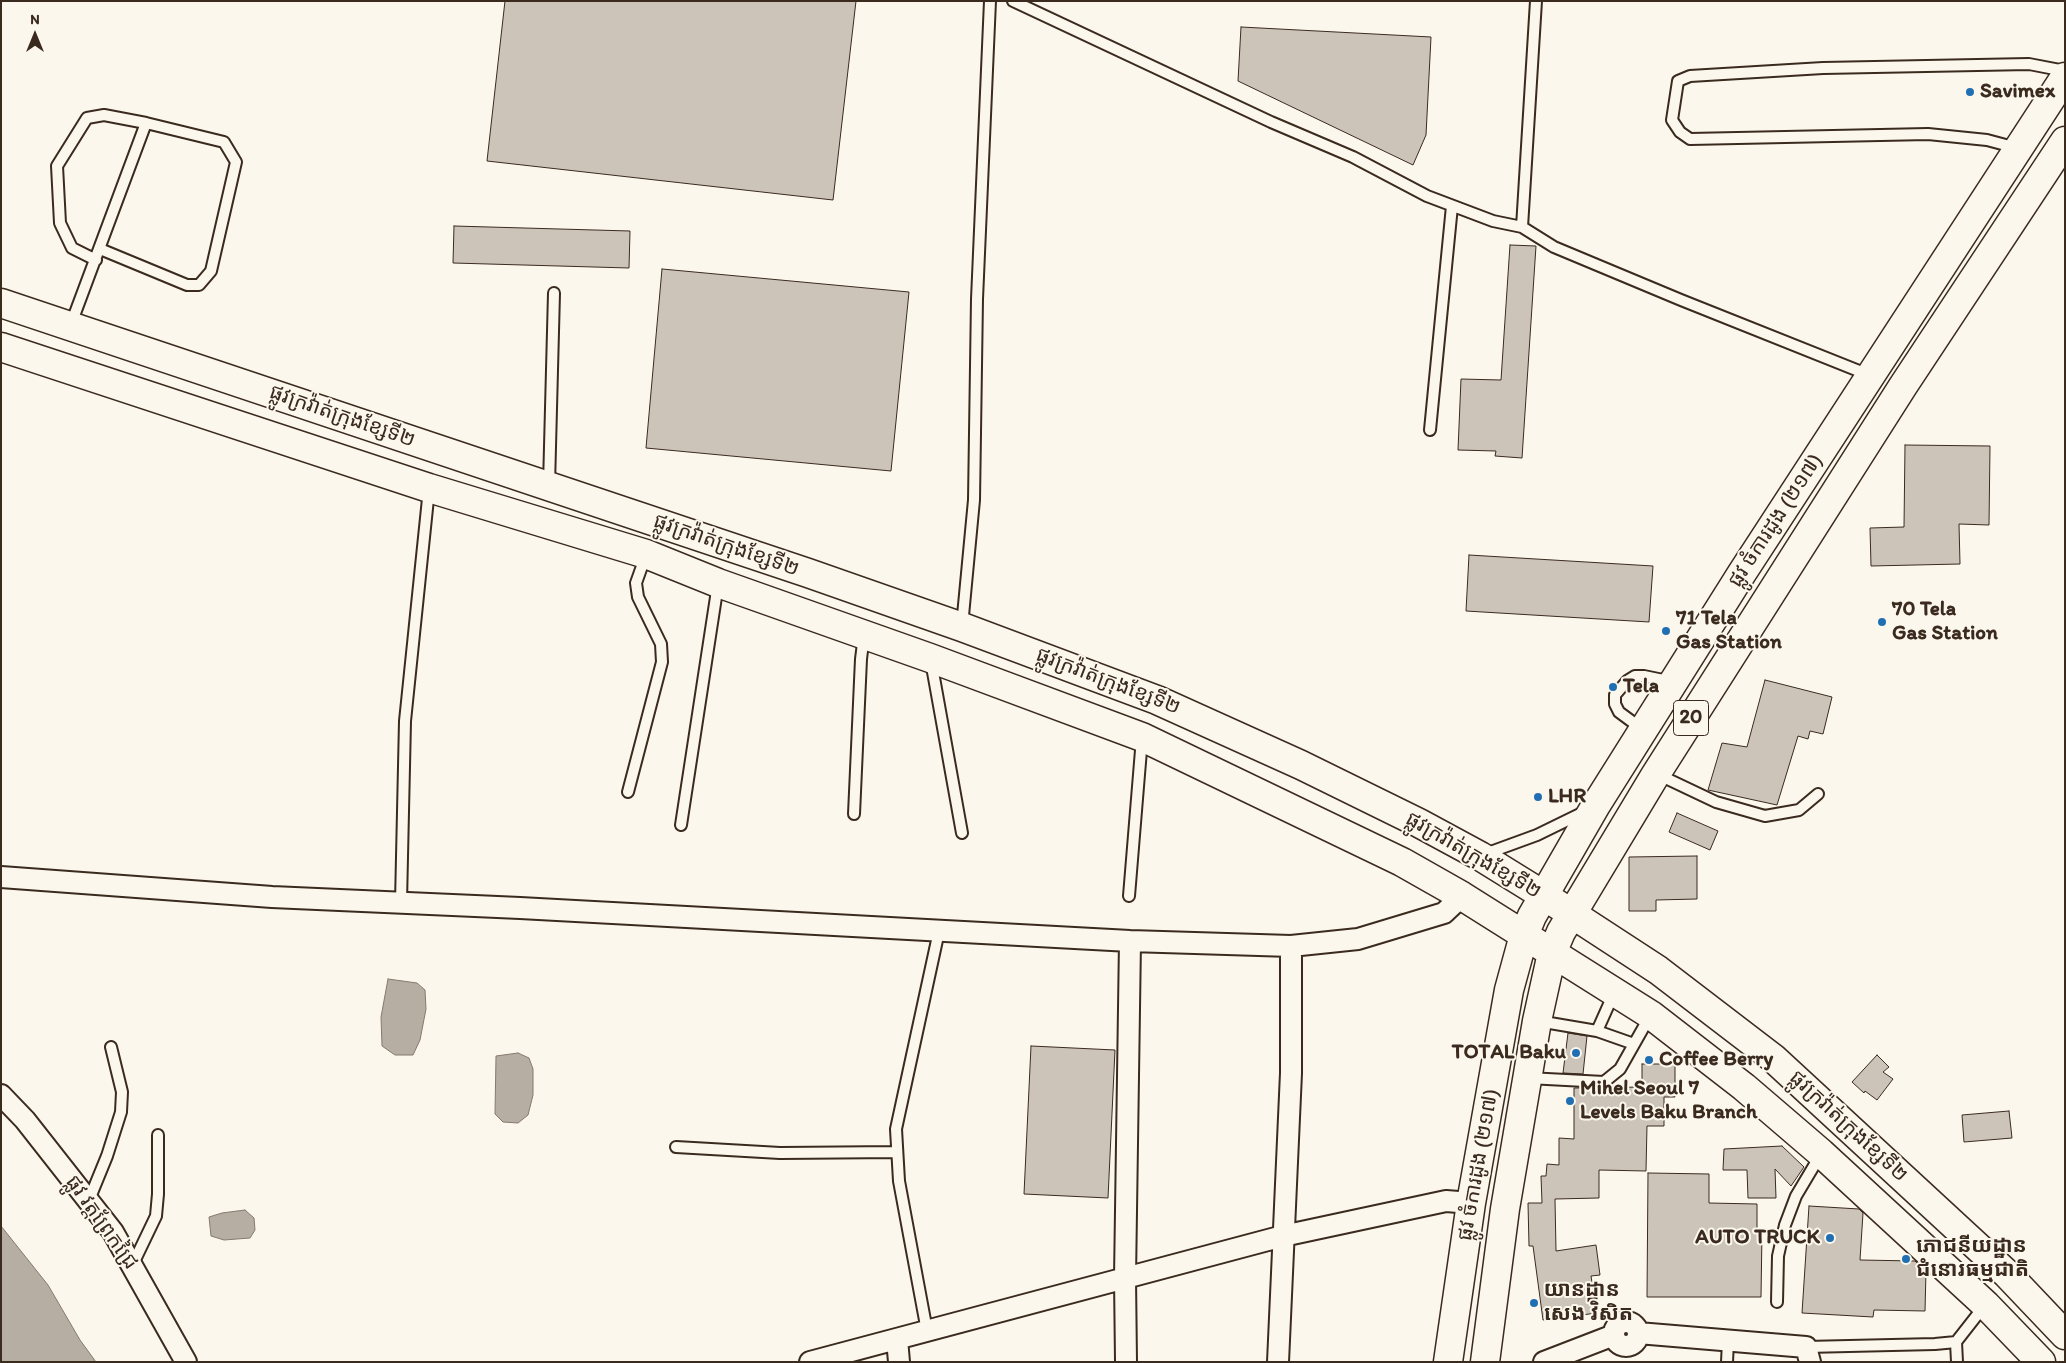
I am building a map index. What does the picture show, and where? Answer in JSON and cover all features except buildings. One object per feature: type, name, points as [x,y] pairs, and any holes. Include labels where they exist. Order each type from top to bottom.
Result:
[{"type":"main road","name":"ផ្លូវ ចំការដូង (២១៧)","points":[[1448,1362],[1471,1203],[1509,990],[1524,935],[1543,895],[1596,805],[1674,682],[1870,375],[2065,77]]},
{"type":"main road","name":"ផ្លូវ ចំការដូង (២១៧)","points":[[1485,1362],[1505,1209],[1537,1021],[1552,953],[1572,914],[1656,774],[1903,386],[2064,143]]},
{"type":"main road","points":[[1938,272],[1967,290]]},
{"type":"main road","name":"ផ្លូវក្រវ៉ាត់ក្រុងខ្សែទី២","points":[[1,303],[808,573],[962,627],[1157,700],[1310,769],[1419,823],[1480,856],[1658,970],[1773,1058],[2007,1274],[2065,1335]]},
{"type":"main road","name":"ផ្លូវក្រវ៉ាត់ក្រុងខ្សែទី២","points":[[1,347],[429,488],[646,554],[718,583],[797,609],[1142,737],[1402,862],[1462,896],[1651,1015],[1744,1087],[1821,1153],[1986,1305],[2041,1362]]},
{"type":"main road","points":[[797,609],[808,573]]},
{"type":"street","points":[[1,877],[272,897],[401,902],[939,931],[1291,946],[1358,939],[1444,913],[1462,896]]},
{"type":"street","points":[[1126,1362],[1125,1278],[1130,940]]},
{"type":"street","points":[[1278,1362],[1292,1073],[1291,946]]},
{"type":"street","name":"ផ្លូវ វត្តព្រែកជ្រៃ","points":[[1,1094],[25,1120],[113,1232],[186,1362]]},
{"type":"street","points":[[810,1362],[1283,1236],[1446,1201],[1471,1203]]},
{"type":"street","points":[[1544,1362],[1614,1335],[1620,1344],[1627,1346],[1636,1340],[1638,1333],[1728,1341],[1808,1354]]},
{"type":"street","points":[[897,1339],[900,1362]]},
{"type":"lane","points":[[962,627],[974,500],[977,299],[990,1]]},
{"type":"lane","points":[[1013,1],[1271,122],[1353,157],[1427,196],[1493,221],[1522,227],[1554,247],[1690,304],[1870,375]]},
{"type":"lane","points":[[1522,227],[1536,1]]},
{"type":"lane","points":[[2018,148],[1986,140],[1928,134],[1690,139],[1680,132],[1672,120],[1678,81],[1690,76],[1823,68],[2029,64],[2065,71]]},
{"type":"lane","points":[[96,260],[72,248],[60,223],[57,166],[87,118],[104,115],[224,142],[236,162],[211,272],[199,284],[187,285],[100,250]]},
{"type":"lane","points":[[70,326],[146,123]]},
{"type":"lane","points":[[1430,430],[1452,206]]},
{"type":"lane","points":[[549,486],[554,292]]},
{"type":"lane","points":[[401,902],[404,721],[429,488]]},
{"type":"lane","points":[[628,792],[662,662],[661,644],[638,597],[636,583],[646,554]]},
{"type":"lane","points":[[681,825],[718,583]]},
{"type":"lane","points":[[854,814],[861,659],[864,634]]},
{"type":"lane","points":[[930,658],[962,833]]},
{"type":"lane","points":[[1644,730],[1619,712],[1615,704],[1615,695],[1627,681],[1635,676],[1674,682]]},
{"type":"lane","points":[[1129,896],[1142,737]]},
{"type":"lane","points":[[1656,774],[1716,802],[1764,816],[1799,810],[1818,794]]},
{"type":"lane","points":[[1480,856],[1538,835],[1596,805]]},
{"type":"lane","points":[[927,1331],[899,1181],[896,1129],[939,931]]},
{"type":"lane","points":[[1597,1031],[1614,993]]},
{"type":"lane","points":[[1527,1078],[1604,1082],[1620,1069],[1651,1015]]},
{"type":"lane","points":[[1537,1021],[1597,1031],[1634,1044]]},
{"type":"lane","points":[[89,1200],[107,1156],[121,1112],[122,1092],[111,1046]]},
{"type":"lane","points":[[132,1266],[156,1216],[158,1135]]},
{"type":"lane","points":[[676,1147],[780,1153],[897,1152]]},
{"type":"lane","points":[[1776,1302],[1778,1256],[1785,1225],[1796,1196],[1821,1153]]},
{"type":"lane","points":[[1957,1362],[1956,1342],[1986,1305]]},
{"type":"lane","points":[[1728,1341],[1728,1362]]},
{"type":"lane","points":[[1808,1354],[1956,1342]]},
{"type":"shaded area","points":[[388,979],[417,983],[425,990],[426,1009],[420,1040],[413,1055],[395,1055],[382,1046],[381,1017]]},
{"type":"shaded area","points":[[518,1053],[529,1058],[533,1069],[533,1095],[528,1115],[518,1123],[503,1122],[495,1114],[496,1056]]},
{"type":"shaded area","points":[[245,1210],[254,1218],[255,1230],[250,1238],[224,1240],[211,1236],[209,1217]]},
{"type":"shaded area","points":[[1,1226],[48,1285],[80,1340],[96,1362],[1,1362]]},
{"type":"place","name":"Savimex","points":[[1970,92]]},
{"type":"place","name":"70 Tela Gas Station","points":[[1882,622]]},
{"type":"place","name":"71 Tela Gas Station","points":[[1666,631]]},
{"type":"place","name":"Tela","points":[[1613,687]]},
{"type":"place","name":"LHR","points":[[1538,797]]},
{"type":"place","name":"TOTAL Baku","points":[[1576,1053]]},
{"type":"place","name":"Coffee Berry","points":[[1649,1060]]},
{"type":"place","name":"Mihel Seoul 7 Levels Baku Branch","points":[[1570,1101]]},
{"type":"place","name":"AUTO TRUCK","points":[[1830,1238]]},
{"type":"place","name":"ភោជនីយដ្ឋាន ជំនោរធម្មជាតិ","points":[[1906,1259]]},
{"type":"place","name":"យានដ្ឋាន សេង វិសិត","points":[[1534,1303]]}]
